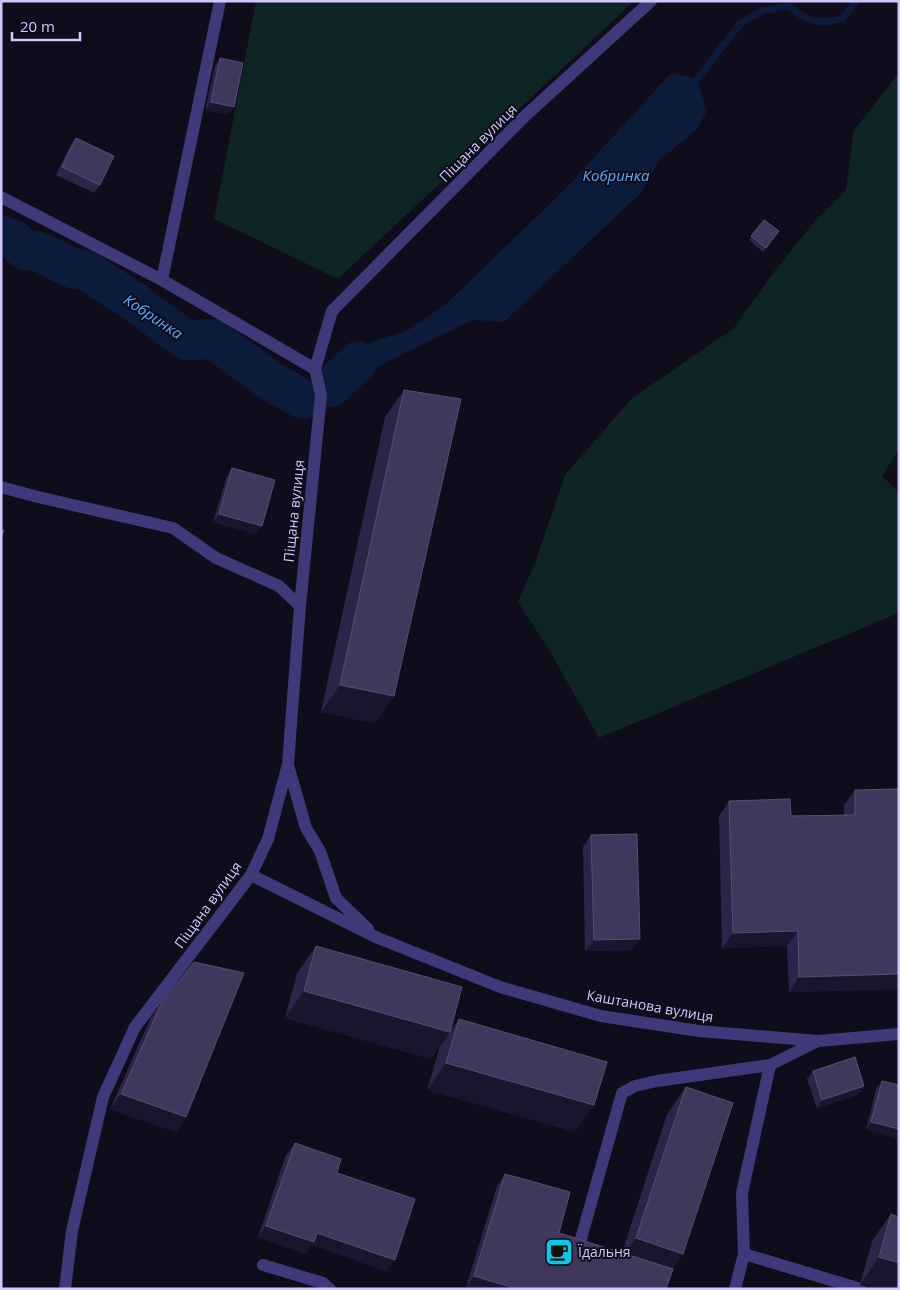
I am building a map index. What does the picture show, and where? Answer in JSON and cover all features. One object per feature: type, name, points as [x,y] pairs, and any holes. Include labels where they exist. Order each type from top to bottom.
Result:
[{"type":"street","points":[[162,280],[220,1]]},
{"type":"street","name":"Піщана вулиця","points":[[64,1289],[72,1231],[103,1096],[135,1027],[250,875],[268,839],[288,764],[300,606],[321,396],[316,369],[332,311],[525,116],[651,1]]},
{"type":"street","points":[[1,197],[162,280],[316,369]]},
{"type":"street","points":[[1,487],[173,528],[216,558],[279,586],[300,606]]},
{"type":"street","name":"Каштанова вулиця","points":[[288,764],[306,828],[320,851],[336,898],[378,938]]},
{"type":"street","name":"Каштанова вулиця","points":[[250,875],[378,938],[500,987],[600,1016],[699,1032],[818,1041],[899,1034]]},
{"type":"street","points":[[577,1253],[622,1093],[635,1086],[657,1081],[770,1065],[818,1041]]},
{"type":"street","points":[[735,1289],[744,1254],[742,1194],[770,1065]]},
{"type":"street","points":[[744,1254],[861,1289]]},
{"type":"street","points":[[263,1265],[323,1282],[330,1289]]},
{"type":"green space","points":[[256,1],[634,1],[338,279],[214,219]]},
{"type":"green space","points":[[899,73],[899,450],[882,476],[899,492],[899,613],[599,738],[548,648],[518,602],[535,563],[565,475],[631,399],[734,328],[773,273],[814,222],[846,190],[854,130]]},
{"type":"water","name":"Кобринка","points":[[671,73],[697,79],[707,111],[697,129],[659,161],[640,194],[504,322],[473,320],[375,368],[358,361],[371,342],[408,330],[446,304],[565,189]]},
{"type":"building","points":[[220,58],[243,63],[234,107],[211,102]]},
{"type":"building","points":[[76,138],[114,156],[100,185],[62,167]]},
{"type":"building","points":[[764,220],[779,231],[766,248],[751,236]]},
{"type":"building","points":[[404,390],[461,399],[394,696],[340,685]]},
{"type":"building","points":[[232,468],[275,480],[262,526],[219,514]]},
{"type":"building","points":[[899,789],[899,974],[799,977],[798,931],[733,933],[729,801],[790,799],[791,816],[855,815],[855,790]]},
{"type":"building","points":[[637,834],[640,939],[594,940],[591,835]]},
{"type":"building","points":[[316,946],[462,987],[450,1032],[304,991]]},
{"type":"building","points":[[194,962],[244,973],[186,1117],[121,1094],[162,1002]]},
{"type":"building","points":[[459,1019],[607,1062],[594,1105],[446,1063]]},
{"type":"building","points":[[855,1057],[864,1086],[822,1100],[813,1071]]},
{"type":"building","points":[[882,1081],[899,1085],[899,1129],[871,1122]]},
{"type":"building","points":[[686,1087],[733,1103],[683,1254],[636,1238]]},
{"type":"building","points":[[295,1143],[341,1159],[337,1173],[415,1199],[395,1260],[317,1233],[314,1242],[266,1226]]},
{"type":"building","points":[[505,1174],[570,1192],[559,1233],[673,1269],[666,1289],[517,1289],[474,1276]]},
{"type":"building","points":[[891,1214],[899,1217],[899,1263],[879,1257]]},
{"type":"waterway","name":"Кобринка","points":[[697,79],[741,23],[762,11],[789,6],[802,16],[820,22],[842,19],[856,1]]},
{"type":"waterway","name":"Кобринка","points":[[1,235],[12,239],[25,250],[41,252],[69,267],[85,270],[133,301],[186,340],[213,339],[275,384],[303,399]]},
{"type":"waterway","name":"Кобринка","points":[[331,387],[358,361]]},
{"type":"place","name":"Їдальня","points":[[559,1252]]}]
